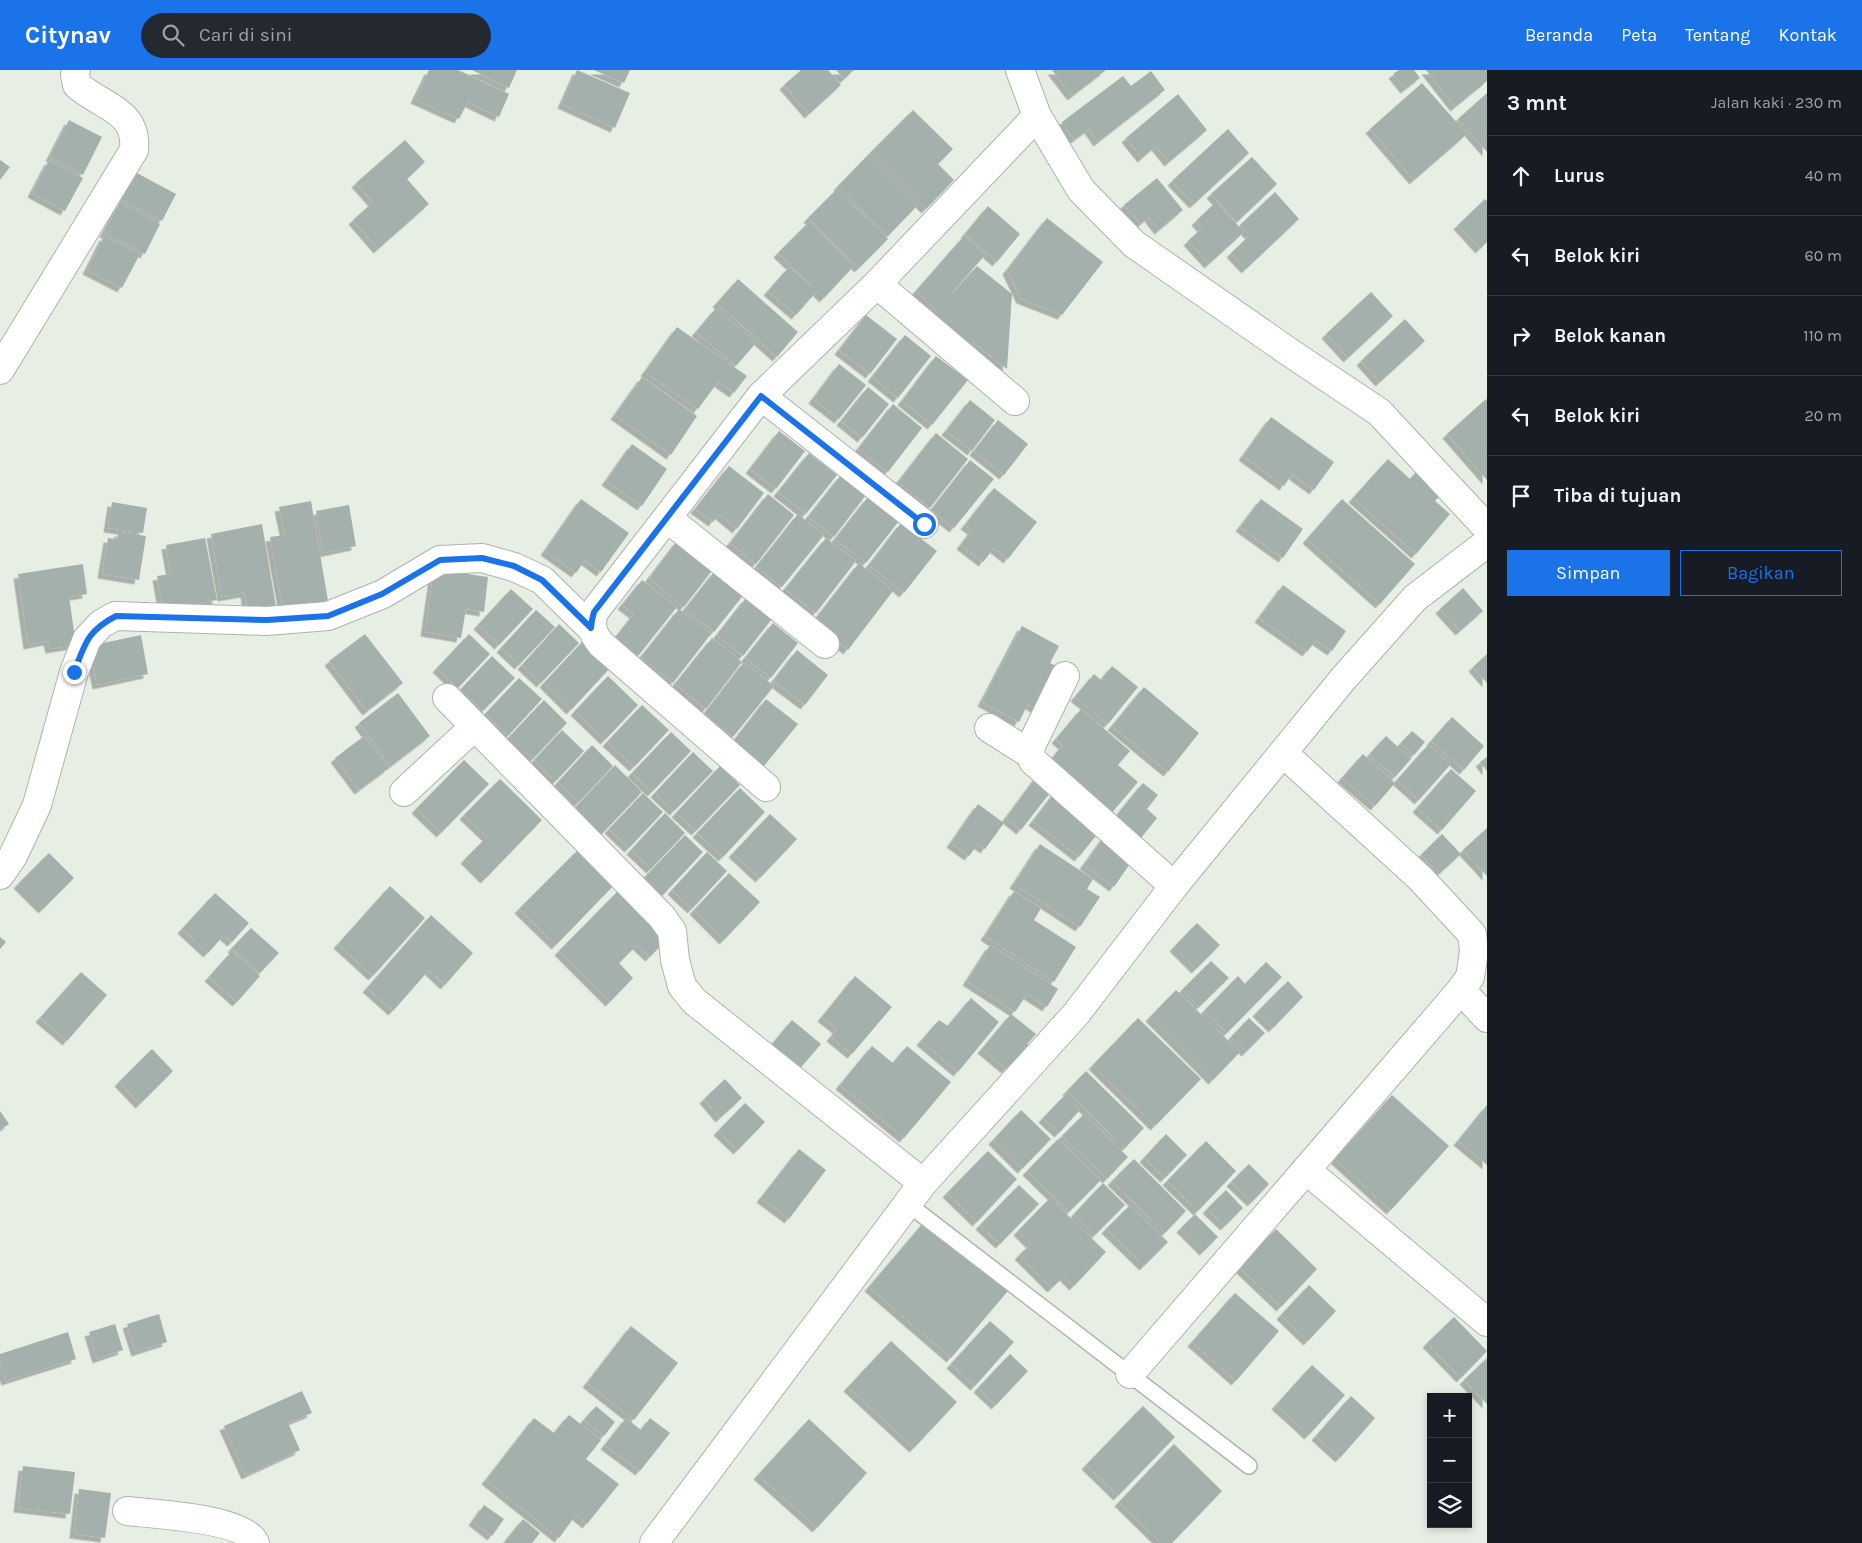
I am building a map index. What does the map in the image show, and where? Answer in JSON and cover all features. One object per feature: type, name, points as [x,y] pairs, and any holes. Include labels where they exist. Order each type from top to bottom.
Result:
[{"type":"street","points":[[0,370],[134,150],[135,137],[132,126],[126,117],[77,85],[76,70]]},
{"type":"street","points":[[1020,70],[1037,116],[1081,190],[1134,244],[1379,412],[1487,528]]},
{"type":"street","points":[[591,628],[594,612],[761,396],[877,284],[1037,116]]},
{"type":"street","points":[[877,284],[1015,401]]},
{"type":"street","points":[[761,396],[924,524]]},
{"type":"street","points":[[667,518],[825,644]]},
{"type":"street","points":[[654,1543],[916,1193],[1076,1014],[1174,886],[1344,679],[1415,598],[1487,543]]},
{"type":"street","points":[[0,875],[13,856],[38,805],[74,672],[87,639],[101,624],[116,616],[267,620],[328,616],[382,594],[440,560],[482,558],[514,566],[542,580],[591,628],[601,644],[766,787]]},
{"type":"street","points":[[1065,676],[1034,737],[1030,754],[1033,762],[1174,886]]},
{"type":"street","points":[[447,698],[662,917],[672,931],[675,960],[682,986],[694,1001],[916,1193]]},
{"type":"street","points":[[404,792],[474,727]]},
{"type":"street","points":[[989,728],[1030,754]]},
{"type":"street","points":[[1130,1374],[1461,990],[1470,977],[1474,950],[1472,934],[1420,878],[1283,753]]},
{"type":"street","points":[[1461,990],[1487,1018]]},
{"type":"street","points":[[1306,1170],[1487,1322]]},
{"type":"street","points":[[127,1511],[212,1521],[237,1528],[253,1539],[255,1543]]},
{"type":"lane","points":[[916,1193],[1130,1374],[1248,1466]]},
{"type":"building","points":[[429,70],[458,70],[509,94],[499,117],[468,102],[459,119],[415,99]]},
{"type":"building","points":[[472,70],[517,70],[509,88]]},
{"type":"building","points":[[577,70],[630,93],[615,128],[562,104]]},
{"type":"building","points":[[594,70],[630,70],[624,83]]},
{"type":"building","points":[[801,70],[828,70],[841,85],[809,114],[784,85]]},
{"type":"building","points":[[836,70],[854,70],[844,79]]},
{"type":"building","points":[[1052,70],[1106,70],[1072,96]]},
{"type":"building","points":[[1399,70],[1414,70],[1420,78],[1405,89],[1393,74]]},
{"type":"building","points":[[1426,70],[1487,70],[1487,81],[1455,107]]},
{"type":"building","points":[[1151,71],[1165,90],[1098,142],[1089,129],[1074,140],[1062,122],[1123,76],[1131,86]]},
{"type":"building","points":[[1422,83],[1467,134],[1414,180],[1370,129]]},
{"type":"building","points":[[1487,93],[1487,152],[1458,119]]},
{"type":"building","points":[[1178,94],[1207,130],[1169,162],[1156,146],[1142,158],[1126,138]]},
{"type":"building","points":[[913,110],[953,149],[938,164],[954,180],[926,209],[870,153]]},
{"type":"building","points":[[69,120],[102,137],[83,175],[50,157]]},
{"type":"building","points":[[1228,129],[1249,153],[1194,204],[1172,181]]},
{"type":"building","points":[[405,140],[425,162],[407,179],[429,204],[378,249],[353,220],[373,202],[356,183]]},
{"type":"building","points":[[867,156],[917,206],[888,236],[838,186]]},
{"type":"building","points":[[1252,157],[1277,184],[1237,222],[1211,194]]},
{"type":"building","points":[[0,160],[10,167],[0,180]]},
{"type":"building","points":[[49,160],[83,178],[65,211],[32,193]]},
{"type":"building","points":[[135,172],[176,194],[162,221],[121,199]]},
{"type":"building","points":[[1157,178],[1183,210],[1159,230],[1149,217],[1141,224],[1124,205]]},
{"type":"building","points":[[837,189],[888,239],[859,268],[808,218]]},
{"type":"building","points":[[1275,192],[1299,219],[1246,269],[1231,253],[1250,235],[1240,225]]},
{"type":"building","points":[[1485,199],[1487,201],[1487,242],[1480,249],[1458,225]]},
{"type":"building","points":[[120,202],[160,224],[145,254],[104,233]]},
{"type":"building","points":[[1216,202],[1244,232],[1209,264],[1188,241],[1202,228],[1196,221]]},
{"type":"building","points":[[988,206],[1020,234],[997,262],[965,234]]},
{"type":"building","points":[[1047,218],[1103,262],[1062,315],[1021,299],[1007,270]]},
{"type":"building","points":[[809,222],[854,266],[824,298],[817,291],[796,315],[768,291],[789,267],[816,290],[778,253]]},
{"type":"building","points":[[104,236],[140,254],[122,288],[87,270]]},
{"type":"building","points":[[964,236],[985,255],[939,308],[977,266],[1012,294],[1007,369],[974,343],[970,348],[932,317],[938,311],[916,291]]},
{"type":"building","points":[[738,279],[798,332],[777,357],[717,303]]},
{"type":"building","points":[[1371,292],[1393,316],[1348,358],[1326,334]]},
{"type":"building","points":[[716,308],[756,343],[736,366],[696,332]]},
{"type":"building","points":[[866,315],[897,339],[870,374],[839,350]]},
{"type":"building","points":[[1405,319],[1425,341],[1380,382],[1361,361]]},
{"type":"building","points":[[677,327],[747,376],[734,393],[718,382],[698,409],[645,372]]},
{"type":"building","points":[[905,335],[931,356],[898,398],[872,377]]},
{"type":"building","points":[[936,356],[968,380],[932,425],[902,401]]},
{"type":"building","points":[[839,364],[866,385],[839,419],[813,399]]},
{"type":"building","points":[[642,377],[697,416],[671,455],[615,415]]},
{"type":"building","points":[[868,387],[889,404],[862,438],[841,421]]},
{"type":"building","points":[[1486,399],[1487,401],[1487,480],[1447,434]]},
{"type":"building","points":[[970,400],[995,420],[972,451],[946,431]]},
{"type":"building","points":[[893,404],[922,428],[888,472],[858,449]]},
{"type":"building","points":[[1271,417],[1334,462],[1314,490],[1292,474],[1284,486],[1243,456]]},
{"type":"building","points":[[998,420],[1028,444],[1004,475],[974,451]]},
{"type":"building","points":[[779,431],[805,451],[776,489],[750,469]]},
{"type":"building","points":[[936,433],[968,459],[930,508],[898,482]]},
{"type":"building","points":[[632,444],[667,469],[642,506],[606,481]]},
{"type":"building","points":[[809,453],[837,475],[806,514],[778,492]]},
{"type":"building","points":[[1388,459],[1410,479],[1420,468],[1445,490],[1435,501],[1450,514],[1416,554],[1353,498]]},
{"type":"building","points":[[970,460],[994,479],[954,528],[931,510]]},
{"type":"building","points":[[729,466],[764,493],[737,529],[719,514],[713,522],[695,509]]},
{"type":"building","points":[[841,475],[866,495],[834,537],[808,517]]},
{"type":"building","points":[[994,488],[1037,522],[1008,559],[994,548],[983,562],[961,545],[972,530],[965,525]]},
{"type":"building","points":[[768,494],[794,515],[756,564],[730,543]]},
{"type":"building","points":[[868,497],[899,521],[866,563],[835,539]]},
{"type":"building","points":[[581,499],[629,533],[601,572],[585,560],[576,573],[545,551]]},
{"type":"building","points":[[1261,499],[1303,529],[1283,558],[1240,527]]},
{"type":"building","points":[[1342,499],[1415,564],[1380,604],[1307,539]]},
{"type":"building","points":[[311,501],[328,601],[283,609],[270,537],[285,535],[279,507]]},
{"type":"building","points":[[112,502],[147,508],[143,533],[108,528]]},
{"type":"building","points":[[349,505],[356,546],[323,553],[316,511]]},
{"type":"building","points":[[798,514],[824,535],[782,587],[756,567]]},
{"type":"building","points":[[901,523],[937,551],[904,593],[869,565]]},
{"type":"building","points":[[262,524],[276,607],[248,612],[245,593],[222,597],[211,534]]},
{"type":"building","points":[[119,532],[146,536],[139,580],[102,574],[108,538],[117,539]]},
{"type":"building","points":[[205,538],[217,600],[163,610],[157,576],[171,574],[166,545]]},
{"type":"building","points":[[826,538],[856,561],[816,613],[785,589]]},
{"type":"building","points":[[678,540],[714,568],[684,607],[649,578]]},
{"type":"building","points":[[859,563],[893,591],[848,650],[813,622]]},
{"type":"building","points":[[83,564],[87,594],[69,597],[76,645],[50,649],[48,641],[28,645],[18,574]]},
{"type":"building","points":[[434,569],[488,577],[484,612],[466,609],[461,638],[425,632]]},
{"type":"building","points":[[715,571],[745,593],[714,632],[685,609]]},
{"type":"building","points":[[642,580],[677,607],[638,656],[615,638],[634,614],[622,605]]},
{"type":"building","points":[[1283,585],[1346,631],[1332,651],[1316,640],[1307,652],[1259,618]]},
{"type":"building","points":[[1463,588],[1483,611],[1460,631],[1440,609]]},
{"type":"building","points":[[511,589],[533,609],[499,645],[478,625]]},
{"type":"building","points":[[746,598],[772,619],[743,656],[717,635]]},
{"type":"building","points":[[679,609],[711,634],[673,683],[641,657]]},
{"type":"building","points":[[536,610],[555,627],[519,665],[501,648]]},
{"type":"building","points":[[773,623],[798,643],[771,678],[745,658]]},
{"type":"building","points":[[559,624],[579,643],[541,683],[522,665]]},
{"type":"building","points":[[1022,626],[1059,646],[1050,663],[1064,670],[1041,711],[1028,704],[1019,722],[982,702]]},
{"type":"building","points":[[365,634],[403,683],[367,711],[329,661]]},
{"type":"building","points":[[469,634],[490,654],[458,688],[437,668]]},
{"type":"building","points":[[141,635],[148,674],[97,685],[89,646]]},
{"type":"building","points":[[712,638],[742,662],[706,709],[675,684]]},
{"type":"building","points":[[583,641],[611,667],[571,710],[544,683]]},
{"type":"building","points":[[797,650],[828,675],[805,705],[773,681]]},
{"type":"building","points":[[1487,654],[1487,683],[1473,667]]},
{"type":"building","points":[[492,656],[515,678],[483,711],[460,690]]},
{"type":"building","points":[[744,662],[774,686],[733,737],[704,714]]},
{"type":"building","points":[[1112,666],[1138,687],[1108,724],[1075,697],[1094,674],[1101,680]]},
{"type":"building","points":[[608,676],[638,705],[605,740],[575,711]]},
{"type":"building","points":[[519,678],[542,699],[508,736],[485,714]]},
{"type":"building","points":[[1144,687],[1199,733],[1168,772],[1112,726]]},
{"type":"building","points":[[398,693],[430,736],[391,766],[359,723]]},
{"type":"building","points":[[766,699],[798,724],[764,766],[733,742]]},
{"type":"building","points":[[544,700],[567,723],[533,759],[510,736]]},
{"type":"building","points":[[642,705],[669,730],[634,767],[607,742]]},
{"type":"building","points":[[1081,709],[1130,751],[1118,765],[1138,782],[1110,815],[1048,763],[1063,745],[1056,739]]},
{"type":"building","points":[[1452,717],[1484,746],[1464,770],[1431,741]]},
{"type":"building","points":[[562,730],[584,751],[556,781],[534,760]]},
{"type":"building","points":[[1412,731],[1425,742],[1414,755],[1401,743]]},
{"type":"building","points":[[671,732],[691,751],[652,792],[632,773]]},
{"type":"building","points":[[364,736],[389,768],[359,790],[335,758]]},
{"type":"building","points":[[1386,736],[1411,759],[1395,777],[1369,755]]},
{"type":"building","points":[[592,745],[613,766],[579,802],[558,782]]},
{"type":"building","points":[[1428,745],[1451,764],[1419,800],[1397,780]]},
{"type":"building","points":[[693,752],[713,771],[674,811],[655,793]]},
{"type":"building","points":[[1363,754],[1395,783],[1375,806],[1342,778]]},
{"type":"building","points":[[1487,757],[1487,771],[1480,762]]},
{"type":"building","points":[[464,760],[489,784],[441,833],[416,809]]},
{"type":"building","points":[[615,765],[642,792],[598,838],[571,812]]},
{"type":"building","points":[[720,766],[740,785],[696,831],[676,813]]},
{"type":"building","points":[[1451,769],[1476,791],[1442,830],[1417,808]]},
{"type":"building","points":[[1037,776],[1053,789],[1021,830],[1006,818]]},
{"type":"building","points":[[500,779],[542,820],[485,879],[465,859],[487,837],[464,815]]},
{"type":"building","points":[[1143,783],[1158,795],[1147,809],[1157,818],[1141,838],[1116,816]]},
{"type":"building","points":[[740,788],[765,812],[723,857],[697,833]]},
{"type":"building","points":[[1056,791],[1103,827],[1079,857],[1033,821]]},
{"type":"building","points":[[643,793],[663,812],[629,848],[609,829]]},
{"type":"building","points":[[978,804],[1004,823],[985,849],[978,844],[969,856],[951,843]]},
{"type":"building","points":[[665,813],[685,833],[651,869],[631,850]]},
{"type":"building","points":[[770,814],[797,839],[760,878],[733,853]]},
{"type":"building","points":[[1487,828],[1487,876],[1463,850]]},
{"type":"building","points":[[1106,834],[1136,855],[1114,887],[1084,865]]},
{"type":"building","points":[[1442,834],[1461,854],[1439,874],[1421,855]]},
{"type":"building","points":[[685,835],[703,852],[662,896],[644,878]]},
{"type":"building","points":[[1040,844],[1093,879],[1087,889],[1100,897],[1080,927],[1014,884]]},
{"type":"building","points":[[579,849],[615,884],[556,945],[519,909]]},
{"type":"building","points":[[707,852],[727,871],[692,909],[672,890]]},
{"type":"building","points":[[49,853],[74,878],[43,909],[18,884]]},
{"type":"building","points":[[729,873],[760,902],[724,940],[694,910]]},
{"type":"building","points":[[390,886],[425,918],[373,976],[338,944]]},
{"type":"building","points":[[618,891],[667,939],[650,957],[637,945],[619,963],[633,978],[610,1002],[559,951]]},
{"type":"building","points":[[1014,891],[1041,908],[1034,920],[1076,947],[1054,982],[985,936]]},
{"type":"building","points":[[215,893],[249,923],[232,942],[224,935],[208,953],[182,929]]},
{"type":"building","points":[[431,915],[473,953],[445,985],[429,970],[393,1011],[367,988]]},
{"type":"building","points":[[1197,923],[1220,945],[1196,969],[1174,947]]},
{"type":"building","points":[[251,928],[279,953],[260,973],[232,948]]},
{"type":"building","points":[[0,937],[6,942],[0,949]]},
{"type":"building","points":[[990,945],[1058,989],[1047,1007],[1027,994],[1015,1012],[967,981]]},
{"type":"building","points":[[232,951],[260,976],[237,1002],[209,977]]},
{"type":"building","points":[[1211,961],[1229,978],[1199,1007],[1182,990]]},
{"type":"building","points":[[1266,962],[1282,977],[1227,1033],[1204,1011],[1238,976],[1245,984]]},
{"type":"building","points":[[81,972],[107,995],[67,1041],[40,1018]]},
{"type":"building","points":[[855,976],[892,1007],[852,1054],[831,1037],[837,1029],[822,1017]]},
{"type":"building","points":[[1288,981],[1303,997],[1273,1028],[1257,1012]]},
{"type":"building","points":[[1176,990],[1240,1052],[1213,1080],[1150,1017]]},
{"type":"building","points":[[971,998],[999,1022],[958,1072],[921,1041],[939,1020],[948,1026]]},
{"type":"building","points":[[1011,1014],[1036,1034],[1027,1044],[1037,1052],[1023,1069],[1013,1061],[1006,1069],[982,1049]]},
{"type":"building","points":[[1138,1018],[1201,1079],[1155,1126],[1093,1065]]},
{"type":"building","points":[[1249,1018],[1265,1033],[1246,1052],[1231,1037]]},
{"type":"building","points":[[792,1020],[821,1044],[797,1072],[769,1048]]},
{"type":"building","points":[[872,1046],[893,1063],[907,1046],[951,1082],[904,1138],[840,1085]]},
{"type":"building","points":[[152,1049],[173,1071],[140,1104],[119,1082]]},
{"type":"building","points":[[1086,1071],[1144,1128],[1125,1148],[1067,1091]]},
{"type":"building","points":[[725,1079],[742,1098],[720,1118],[704,1099]]},
{"type":"building","points":[[1065,1095],[1080,1110],[1059,1133],[1043,1118]]},
{"type":"building","points":[[1392,1095],[1449,1146],[1391,1210],[1335,1159]]},
{"type":"building","points":[[745,1103],[765,1122],[738,1150],[718,1131]]},
{"type":"building","points":[[1487,1105],[1487,1165],[1458,1141]]},
{"type":"building","points":[[1021,1110],[1051,1139],[1022,1169],[993,1140]]},
{"type":"building","points":[[0,1111],[9,1124],[0,1130]]},
{"type":"building","points":[[1084,1114],[1128,1157],[1107,1179],[1062,1136]]},
{"type":"building","points":[[1166,1134],[1187,1155],[1165,1178],[1144,1158]]},
{"type":"building","points":[[1058,1139],[1101,1180],[1069,1212],[1027,1171]]},
{"type":"building","points":[[1206,1141],[1236,1171],[1198,1211],[1167,1181]]},
{"type":"building","points":[[799,1149],[826,1170],[789,1219],[761,1198]]},
{"type":"building","points":[[988,1151],[1017,1179],[977,1222],[947,1193]]},
{"type":"building","points":[[1134,1159],[1186,1211],[1165,1233],[1112,1181]]},
{"type":"building","points":[[1249,1164],[1269,1184],[1252,1202],[1231,1182]]},
{"type":"building","points":[[1103,1183],[1125,1205],[1095,1235],[1074,1214]]},
{"type":"building","points":[[1019,1185],[1039,1204],[1000,1244],[980,1225]]},
{"type":"building","points":[[1226,1190],[1243,1208],[1225,1226],[1207,1209]]},
{"type":"building","points":[[1050,1198],[1106,1252],[1074,1286],[1064,1276],[1052,1288],[1019,1255],[1031,1244],[1018,1231]]},
{"type":"building","points":[[1130,1205],[1168,1242],[1144,1266],[1106,1229]]},
{"type":"building","points":[[1195,1214],[1218,1237],[1204,1251],[1181,1228]]},
{"type":"building","points":[[926,1220],[1008,1291],[951,1358],[869,1287]]},
{"type":"building","points":[[1276,1229],[1317,1269],[1281,1307],[1239,1267]]},
{"type":"building","points":[[1309,1285],[1336,1311],[1308,1341],[1281,1315]]},
{"type":"building","points":[[1235,1293],[1279,1331],[1236,1381],[1192,1342]]},
{"type":"building","points":[[159,1314],[167,1342],[136,1352],[127,1324]]},
{"type":"building","points":[[1454,1317],[1487,1351],[1461,1378],[1427,1343]]},
{"type":"building","points":[[990,1321],[1014,1342],[975,1386],[951,1364]]},
{"type":"building","points":[[115,1324],[123,1350],[97,1359],[89,1332]]},
{"type":"building","points":[[631,1326],[678,1363],[634,1420],[587,1383]]},
{"type":"building","points":[[68,1332],[76,1359],[6,1381],[0,1363],[0,1354]]},
{"type":"building","points":[[891,1341],[957,1402],[914,1448],[848,1387]]},
{"type":"building","points":[[1010,1354],[1028,1371],[996,1405],[978,1388]]},
{"type":"building","points":[[1487,1358],[1487,1404],[1464,1380]]},
{"type":"building","points":[[1312,1365],[1345,1395],[1309,1435],[1276,1405]]},
{"type":"building","points":[[302,1391],[312,1413],[288,1423],[300,1450],[246,1475],[224,1426]]},
{"type":"building","points":[[1351,1396],[1375,1418],[1340,1458],[1316,1436]]},
{"type":"building","points":[[596,1406],[615,1422],[604,1436],[584,1420]]},
{"type":"building","points":[[1143,1406],[1175,1437],[1118,1496],[1086,1465]]},
{"type":"building","points":[[569,1415],[601,1440],[586,1459],[619,1484],[587,1524],[576,1515],[559,1538],[486,1480],[534,1418],[554,1433]]},
{"type":"building","points":[[626,1418],[641,1430],[650,1418],[670,1433],[640,1471],[605,1445]]},
{"type":"building","points":[[809,1419],[867,1473],[817,1528],[758,1475]]},
{"type":"building","points":[[1174,1444],[1222,1491],[1172,1543],[1161,1543],[1119,1502]]},
{"type":"building","points":[[23,1466],[75,1472],[70,1514],[18,1508]]},
{"type":"building","points":[[79,1489],[111,1493],[105,1538],[74,1534]]},
{"type":"building","points":[[484,1505],[504,1519],[492,1536],[473,1521]]},
{"type":"building","points":[[523,1519],[540,1533],[532,1543],[504,1543]]},
{"type":"route","points":[[74,672],[87,639],[101,624],[116,616],[267,620],[328,616],[382,594],[440,560],[482,558],[514,566],[542,580],[591,628],[594,612],[761,396],[924,524]]}]
